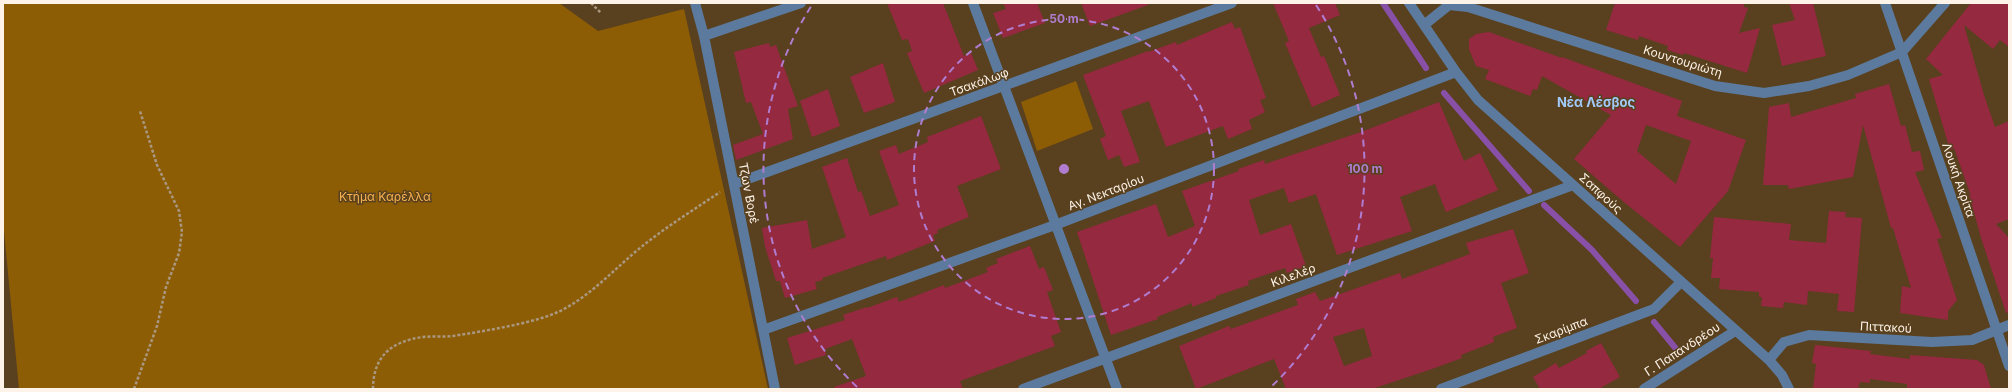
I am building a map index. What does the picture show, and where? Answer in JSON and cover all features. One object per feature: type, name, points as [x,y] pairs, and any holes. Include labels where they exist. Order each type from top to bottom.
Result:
[{"type":"street","name":"Τζων Βορέ","points":[[695,3],[704,36],[775,389]]},
{"type":"street","points":[[704,36],[801,3]]},
{"type":"street","points":[[973,3],[1117,389]]},
{"type":"street","name":"Τσακάλωφ","points":[[734,184],[1232,3]]},
{"type":"street","name":"Σαπφούς","points":[[1409,3],[1456,72],[1483,105],[1734,331],[1769,360],[1782,375],[1789,389]]},
{"type":"street","name":"Λουκή Ακρίτα","points":[[1885,3],[2009,366]]},
{"type":"street","name":"Κουντουριώτη","points":[[1424,25],[1449,4],[1468,7],[1715,86],[1764,92],[1808,86],[1848,75],[1902,52],[1946,3]]},
{"type":"street","name":"Αγ. Νεκταρίου","points":[[763,330],[1055,225],[1456,72]]},
{"type":"street","name":"Κιλελέρ","points":[[1023,389],[1573,185]]},
{"type":"street","name":"Σκαρίμπα","points":[[1441,389],[1654,309],[1681,282]]},
{"type":"street","name":"Πιττακού","points":[[1769,360],[1784,342],[1809,336],[1932,342],[1972,340],[2009,325]]},
{"type":"street","name":"Γ. Παπανδρέου","points":[[1644,389],[1734,331]]},
{"type":"path","points":[[591,3],[601,13]]},
{"type":"path","points":[[134,389],[157,326],[166,287],[179,253],[182,232],[178,211],[156,165],[140,111]]},
{"type":"path","points":[[373,389],[373,379],[378,363],[387,350],[402,341],[424,337],[457,335],[547,316],[568,306],[590,291],[670,225],[734,184]]},
{"type":"green space","name":"Κτήμα Καρέλλα","points":[[3,3],[559,3],[598,31],[684,9],[768,389],[19,389],[3,220]]},
{"type":"green space","points":[[1076,81],[1093,129],[1037,151],[1021,102]]},
{"type":"building","points":[[887,3],[943,3],[964,56],[971,53],[978,70],[924,93],[907,53],[912,51],[908,39],[902,40]]},
{"type":"building","points":[[1003,3],[1037,3],[1045,23],[1003,38],[993,13],[1006,9]]},
{"type":"building","points":[[1081,3],[1147,3],[1148,5],[1090,26]]},
{"type":"building","points":[[1273,3],[1335,3],[1340,15],[1309,28],[1321,57],[1324,56],[1340,95],[1312,107],[1285,43],[1289,41]]},
{"type":"building","points":[[1615,3],[1744,3],[1744,7],[1748,8],[1739,33],[1760,28],[1747,73],[1684,53],[1683,55],[1667,50],[1668,46],[1639,36],[1638,40],[1606,30]]},
{"type":"building","points":[[1789,3],[1813,3],[1826,56],[1782,66],[1772,25],[1795,20]]},
{"type":"building","points":[[1971,3],[2009,3],[2009,47],[2000,40],[1993,49],[1964,25],[1984,95],[1995,127],[2009,121],[2009,219],[1996,224],[2009,238],[2009,312],[2006,313],[1981,238],[1969,194],[1971,196],[1954,148],[1950,150],[1929,79],[1943,75],[1926,59]]},
{"type":"building","points":[[1232,22],[1235,29],[1240,27],[1266,98],[1260,100],[1265,112],[1249,120],[1252,129],[1228,139],[1223,126],[1166,147],[1149,101],[1121,111],[1140,162],[1124,167],[1119,155],[1108,160],[1100,139],[1106,136],[1083,75],[1176,42],[1177,45]]},
{"type":"building","points":[[1489,32],[1682,101],[1677,116],[1746,140],[1728,191],[1680,247],[1625,203],[1574,159],[1611,115],[1542,76],[1537,90],[1533,89],[1530,96],[1485,79],[1489,70],[1476,66],[1469,49],[1469,39],[1476,34]],"holes":[[[1646,125],[1691,141],[1676,184],[1637,151]]]},
{"type":"building","points":[[769,43],[770,47],[776,45],[798,106],[788,109],[793,139],[736,160],[733,145],[763,134],[751,102],[746,103],[734,52]]},
{"type":"building","points":[[883,63],[895,102],[864,113],[850,77]]},
{"type":"building","points":[[1889,84],[1901,126],[1905,125],[1912,152],[1920,151],[1924,170],[1915,172],[1942,238],[1937,239],[1957,300],[1948,311],[1948,320],[1900,313],[1902,286],[1911,288],[1893,228],[1891,228],[1863,125],[1853,177],[1789,189],[1788,185],[1763,185],[1769,107],[1789,103],[1791,117],[1856,98],[1855,94]]},
{"type":"building","points":[[828,89],[840,126],[812,137],[800,101]]},
{"type":"building","points":[[1439,102],[1464,161],[1480,153],[1498,190],[1446,212],[1435,184],[1400,197],[1412,231],[1337,255],[1316,194],[1289,203],[1284,188],[1249,200],[1260,235],[1291,224],[1306,266],[1287,273],[1285,268],[1248,281],[1249,285],[1216,296],[1216,298],[1192,307],[1192,303],[1157,317],[1158,319],[1111,335],[1077,232],[1156,204],[1168,237],[1195,226],[1182,191],[1239,171],[1238,169],[1264,160],[1265,164],[1361,132]]},
{"type":"building","points":[[981,116],[1001,169],[957,186],[969,217],[937,230],[938,233],[933,235],[935,241],[887,260],[886,256],[822,278],[823,280],[815,282],[817,289],[785,298],[780,281],[776,281],[765,247],[762,228],[807,220],[812,249],[846,237],[822,167],[847,158],[858,192],[861,191],[870,216],[899,205],[879,151],[896,145],[899,154],[928,142],[927,137]]},
{"type":"building","points":[[1829,211],[1846,212],[1845,217],[1862,218],[1854,312],[1837,311],[1839,294],[1808,291],[1807,305],[1784,302],[1783,308],[1761,306],[1762,297],[1759,297],[1759,292],[1719,289],[1720,278],[1711,278],[1713,258],[1710,258],[1714,217],[1791,224],[1789,240],[1826,243]]},
{"type":"building","points":[[1513,229],[1529,273],[1501,283],[1517,328],[1493,337],[1494,342],[1461,355],[1462,358],[1372,389],[1286,389],[1274,359],[1196,389],[1179,346],[1229,326],[1231,329],[1298,305],[1296,299],[1315,292],[1320,301],[1400,273],[1402,279],[1470,254],[1466,243]],"holes":[[[1364,328],[1372,356],[1344,366],[1333,337]]]},
{"type":"building","points":[[1030,246],[1039,269],[1044,267],[1053,290],[1047,292],[1061,332],[1051,336],[1055,346],[960,381],[963,389],[835,389],[834,387],[866,376],[852,339],[825,349],[826,355],[795,365],[787,338],[845,320],[843,315],[897,297],[899,302],[944,285],[945,288],[988,272],[986,268],[998,263],[996,259]]},
{"type":"building","points":[[1601,343],[1620,377],[1599,389],[1540,389],[1533,377],[1556,363],[1559,368],[1587,353],[1586,351]]},
{"type":"building","points":[[1815,345],[1871,351],[1870,354],[1910,359],[1910,355],[1977,360],[1984,365],[1991,389],[1907,389],[1907,384],[1870,379],[1870,383],[1860,382],[1858,389],[1813,389],[1816,364],[1812,363]]},
{"type":"waterway","points":[[1383,3],[1426,68]]},
{"type":"waterway","points":[[1444,93],[1529,191]]},
{"type":"waterway","points":[[1544,205],[1592,250],[1636,301]]},
{"type":"waterway","points":[[1654,322],[1677,350]]},
{"type":"district","name":"Νέα Λέσβος","points":[[1596,102]]}]
